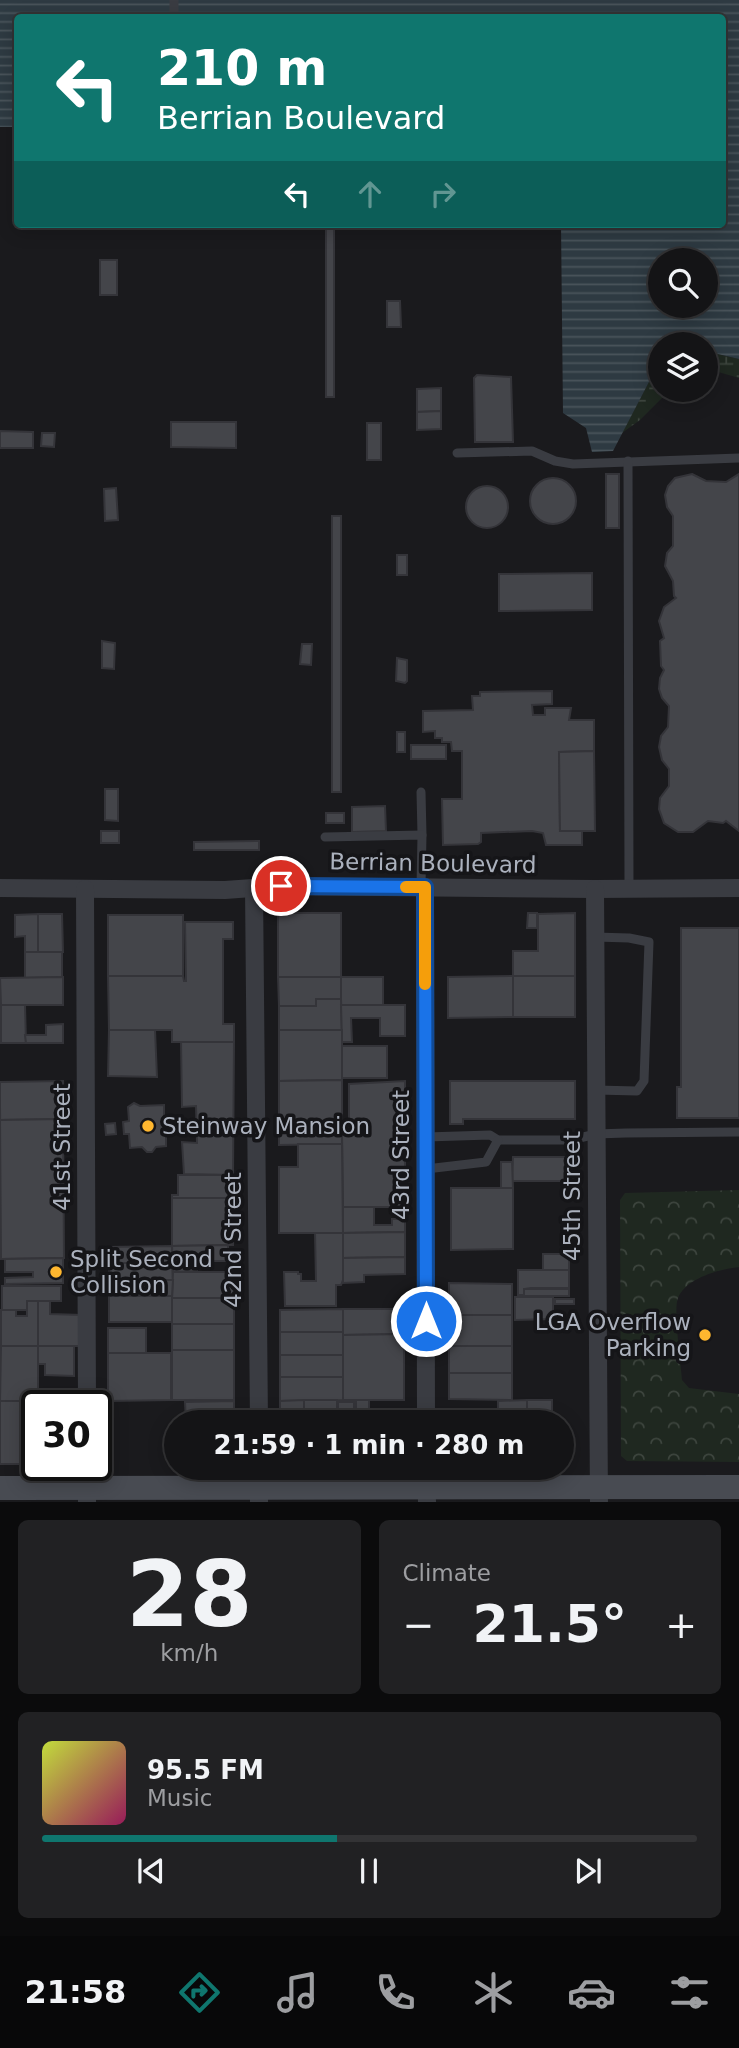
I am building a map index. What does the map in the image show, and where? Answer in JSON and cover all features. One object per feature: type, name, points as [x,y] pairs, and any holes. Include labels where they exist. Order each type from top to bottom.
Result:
[{"type":"street","name":"43rd Street","points":[[423,887],[426,1410]]},
{"type":"street","name":"Berrian Boulevard","points":[[0,888],[739,888]]},
{"type":"street","name":"42nd Street","points":[[254,888],[259,1410]]},
{"type":"street","name":"41st Street","points":[[85,889],[87,1390]]},
{"type":"street","name":"45th Street","points":[[595,889],[598,1495]]},
{"type":"street","points":[[0,1488],[87,1485],[426,1486],[598,1495],[739,1487]]},
{"type":"lane","points":[[457,453],[532,451],[555,461],[573,464],[739,458]]},
{"type":"lane","points":[[628,461],[629,889]]},
{"type":"lane","points":[[421,792],[423,887]]},
{"type":"lane","points":[[325,837],[422,835]]},
{"type":"lane","points":[[595,937],[649,942],[644,1081],[637,1091],[596,1090]]},
{"type":"lane","points":[[426,1136],[489,1135],[498,1140],[571,1140],[596,1134],[739,1132]]},
{"type":"lane","points":[[426,1169],[486,1162],[498,1140]]},
{"type":"green space","points":[[718,354],[739,359],[739,378],[718,372]]},
{"type":"green space","points":[[648,384],[648,402],[658,402],[622,433]]},
{"type":"green space","points":[[739,1190],[739,1267],[713,1272],[688,1285],[678,1298],[676,1313],[682,1380],[689,1388],[739,1394],[739,1462],[627,1461],[621,1456],[620,1200],[625,1193]]},
{"type":"shaded area","points":[[0,0],[739,0],[739,359],[718,354],[718,332],[648,332],[648,384],[613,451],[592,452],[586,428],[563,413],[561,228],[726,228],[726,14],[14,14],[14,127],[0,127]]},
{"type":"building","points":[[326,228],[334,228],[334,397],[326,397]]},
{"type":"building","points":[[100,260],[117,260],[117,295],[100,295]]},
{"type":"building","points":[[387,301],[400,301],[401,327],[387,327]]},
{"type":"building","points":[[477,375],[511,377],[513,442],[475,442],[474,378]]},
{"type":"building","points":[[441,388],[441,411],[417,412],[417,389]]},
{"type":"building","points":[[441,411],[441,429],[417,430],[417,412]]},
{"type":"building","points":[[171,422],[236,422],[236,448],[171,447]]},
{"type":"building","points":[[367,423],[381,423],[381,460],[367,460]]},
{"type":"building","points":[[0,431],[33,432],[33,448],[0,448]]},
{"type":"building","points":[[42,433],[55,433],[54,447],[41,446]]},
{"type":"building","points":[[606,474],[619,474],[619,528],[606,528]]},
{"type":"building","points":[[692,474],[706,481],[726,482],[739,474],[739,831],[726,821],[708,821],[693,832],[678,832],[664,823],[659,809],[660,798],[669,786],[669,769],[662,760],[659,747],[661,736],[668,727],[669,706],[659,689],[664,670],[661,666],[660,641],[664,638],[659,621],[664,607],[676,598],[673,581],[665,566],[667,553],[673,546],[673,516],[667,507],[665,495],[675,478]]},
{"type":"building","points":[[553,478],[569,485],[576,501],[569,517],[553,524],[537,517],[530,501],[537,485]]},
{"type":"building","points":[[487,486],[502,492],[508,507],[502,522],[487,528],[472,522],[466,507],[472,492]]},
{"type":"building","points":[[116,488],[118,520],[105,521],[104,489]]},
{"type":"building","points":[[332,516],[341,516],[341,792],[332,792]]},
{"type":"building","points":[[397,555],[407,555],[407,575],[397,575]]},
{"type":"building","points":[[592,573],[592,610],[499,611],[499,574]]},
{"type":"building","points":[[102,641],[115,643],[114,669],[102,668]]},
{"type":"building","points":[[302,644],[312,644],[311,665],[300,664]]},
{"type":"building","points":[[397,658],[407,660],[405,683],[396,681]]},
{"type":"building","points":[[552,691],[552,704],[532,705],[533,715],[545,715],[545,708],[571,708],[569,720],[594,720],[594,751],[559,752],[560,831],[582,831],[582,845],[546,845],[543,833],[532,831],[481,833],[481,842],[478,844],[443,845],[442,799],[462,799],[462,751],[452,751],[451,742],[442,742],[442,738],[435,738],[435,731],[423,732],[423,711],[473,710],[472,696],[480,696],[480,692]]},
{"type":"building","points":[[397,732],[405,732],[405,752],[397,752]]},
{"type":"building","points":[[411,745],[446,745],[446,759],[411,759]]},
{"type":"building","points":[[594,751],[595,831],[560,831],[559,752]]},
{"type":"building","points":[[105,789],[118,789],[118,821],[105,820]]},
{"type":"building","points":[[385,806],[386,831],[352,832],[352,807]]},
{"type":"building","points":[[326,813],[344,813],[344,823],[326,823]]},
{"type":"building","points":[[101,831],[119,831],[119,843],[101,843]]},
{"type":"building","points":[[259,841],[259,850],[194,850],[194,842]]},
{"type":"building","points":[[278,913],[341,913],[341,977],[278,977]]},
{"type":"building","points":[[528,913],[537,913],[537,928],[527,928]]},
{"type":"building","points":[[575,913],[575,976],[513,976],[513,951],[538,951],[538,914]]},
{"type":"building","points":[[38,914],[62,914],[63,952],[38,952]]},
{"type":"building","points":[[38,914],[38,952],[25,952],[25,936],[15,937],[15,915]]},
{"type":"building","points":[[108,915],[183,915],[183,976],[108,976]]},
{"type":"building","points":[[185,922],[233,922],[233,939],[223,939],[223,1024],[234,1024],[234,1042],[172,1042],[172,1030],[109,1030],[108,976],[183,976],[186,981]]},
{"type":"building","points":[[681,928],[739,928],[739,1118],[677,1118],[677,1087],[681,1087]]},
{"type":"building","points":[[25,952],[62,952],[62,977],[25,978]]},
{"type":"building","points":[[513,976],[575,976],[575,1017],[513,1017]]},
{"type":"building","points":[[513,976],[513,1017],[448,1018],[448,977]]},
{"type":"building","points":[[63,977],[63,1005],[1,1005],[0,978]]},
{"type":"building","points":[[278,977],[341,977],[341,999],[316,999],[316,1006],[279,1006]]},
{"type":"building","points":[[341,977],[383,977],[383,1005],[341,1005]]},
{"type":"building","points":[[316,999],[341,999],[342,1030],[279,1030],[279,1006],[316,1006]]},
{"type":"building","points":[[1,1005],[25,1005],[26,1043],[1,1043]]},
{"type":"building","points":[[341,1005],[405,1005],[405,1036],[380,1036],[380,1018],[351,1018],[352,1042],[342,1042]]},
{"type":"building","points":[[63,1024],[63,1043],[26,1043],[25,1035],[46,1035],[46,1025]]},
{"type":"building","points":[[109,1030],[155,1030],[157,1077],[108,1076]]},
{"type":"building","points":[[279,1030],[342,1030],[342,1080],[279,1081]]},
{"type":"building","points":[[181,1042],[234,1042],[233,1175],[184,1174],[182,1142],[197,1143],[196,1106],[182,1107]]},
{"type":"building","points":[[342,1046],[387,1046],[387,1078],[342,1078]]},
{"type":"building","points":[[342,1080],[342,1144],[279,1145],[279,1081]]},
{"type":"building","points":[[63,1081],[63,1119],[0,1120],[0,1082]]},
{"type":"building","points":[[405,1081],[405,1207],[343,1207],[342,1134],[349,1134],[349,1084]]},
{"type":"building","points":[[450,1081],[575,1081],[575,1119],[463,1119],[463,1124],[450,1124]]},
{"type":"building","name":"Steinway Mansion","points":[[134,1103],[140,1106],[164,1105],[164,1119],[172,1118],[172,1131],[166,1131],[166,1146],[156,1147],[152,1152],[147,1152],[142,1147],[130,1148],[129,1134],[124,1134],[123,1122],[129,1121],[128,1107]]},
{"type":"building","points":[[0,1107],[1,1195],[0,1195]]},
{"type":"building","points":[[63,1119],[64,1258],[1,1259],[0,1120]]},
{"type":"building","points":[[115,1123],[116,1134],[106,1135],[105,1124]]},
{"type":"building","points":[[298,1144],[342,1144],[343,1233],[279,1233],[279,1167],[298,1167]]},
{"type":"building","points":[[513,1157],[575,1157],[575,1181],[512,1181]]},
{"type":"building","points":[[501,1162],[512,1162],[513,1188],[501,1188]]},
{"type":"building","points":[[178,1175],[233,1175],[233,1198],[172,1198],[172,1195],[178,1195]]},
{"type":"building","points":[[451,1188],[513,1188],[513,1249],[451,1250]]},
{"type":"building","points":[[172,1198],[233,1198],[233,1245],[172,1246]]},
{"type":"building","points":[[343,1207],[374,1207],[374,1225],[392,1225],[392,1219],[405,1219],[405,1232],[343,1233]]},
{"type":"building","points":[[405,1232],[405,1257],[343,1258],[343,1233]]},
{"type":"building","points":[[315,1233],[343,1233],[343,1280],[341,1285],[336,1285],[336,1306],[285,1306],[284,1272],[298,1272],[301,1274],[301,1281],[316,1281]]},
{"type":"building","points":[[228,1245],[228,1261],[197,1261],[197,1271],[173,1272],[172,1246]]},
{"type":"building","points":[[172,1246],[172,1263],[109,1263],[109,1247]]},
{"type":"building","points":[[543,1254],[569,1254],[569,1270],[543,1270]]},
{"type":"building","points":[[405,1257],[405,1274],[364,1275],[364,1282],[343,1283],[343,1258]]},
{"type":"building","points":[[63,1258],[63,1283],[5,1284],[5,1278],[33,1277],[33,1272],[5,1272],[5,1259]]},
{"type":"building","points":[[109,1263],[172,1263],[173,1280],[109,1280]]},
{"type":"building","points":[[518,1270],[569,1270],[569,1288],[531,1288],[524,1289],[524,1295],[518,1295]]},
{"type":"building","points":[[173,1272],[234,1272],[234,1298],[172,1298]]},
{"type":"building","points":[[109,1280],[173,1280],[172,1296],[109,1296]]},
{"type":"building","points":[[449,1283],[512,1284],[512,1315],[449,1315]]},
{"type":"building","points":[[2,1286],[61,1286],[61,1301],[27,1301],[27,1310],[2,1310]]},
{"type":"building","points":[[524,1289],[569,1289],[569,1296],[524,1296]]},
{"type":"building","points":[[109,1296],[172,1296],[172,1322],[109,1322]]},
{"type":"building","points":[[515,1297],[553,1297],[553,1319],[515,1320]]},
{"type":"building","points":[[172,1298],[234,1298],[234,1324],[172,1324]]},
{"type":"building","points":[[555,1299],[574,1299],[574,1304],[555,1304]]},
{"type":"building","points":[[27,1301],[38,1301],[38,1346],[1,1346],[1,1310],[16,1310],[16,1316],[27,1316]]},
{"type":"building","points":[[38,1301],[50,1301],[50,1314],[82,1315],[82,1346],[38,1346]]},
{"type":"building","points":[[343,1309],[343,1332],[280,1332],[280,1310]]},
{"type":"building","points":[[343,1309],[404,1309],[404,1334],[343,1335]]},
{"type":"building","points":[[449,1315],[512,1315],[512,1346],[449,1346]]},
{"type":"building","points":[[172,1324],[234,1324],[234,1350],[172,1350]]},
{"type":"building","points":[[108,1328],[146,1328],[146,1353],[108,1353]]},
{"type":"building","points":[[280,1332],[343,1332],[343,1355],[280,1355]]},
{"type":"building","points":[[404,1334],[404,1400],[343,1400],[343,1335]]},
{"type":"building","points":[[1,1346],[38,1346],[38,1390],[21,1390],[21,1401],[0,1401]]},
{"type":"building","points":[[38,1346],[74,1346],[74,1376],[45,1375],[45,1364],[38,1364]]},
{"type":"building","points":[[449,1346],[512,1346],[512,1373],[449,1373]]},
{"type":"building","points":[[172,1350],[234,1350],[234,1400],[172,1400]]},
{"type":"building","points":[[108,1353],[171,1353],[171,1400],[112,1401],[112,1390],[108,1390]]},
{"type":"building","points":[[280,1355],[343,1355],[343,1377],[280,1377]]},
{"type":"building","points":[[449,1373],[512,1373],[512,1400],[449,1399]]},
{"type":"building","points":[[280,1377],[343,1377],[343,1400],[280,1401]]},
{"type":"building","points":[[304,1400],[304,1410],[280,1410],[280,1401]]},
{"type":"building","points":[[304,1400],[337,1400],[337,1410],[304,1410]]},
{"type":"building","points":[[356,1400],[369,1400],[369,1410],[356,1410]]},
{"type":"building","points":[[527,1400],[552,1400],[552,1410],[527,1410]]},
{"type":"building","points":[[527,1400],[527,1410],[498,1410],[498,1401]]},
{"type":"building","points":[[0,1401],[21,1401],[21,1464],[0,1464]]},
{"type":"building","points":[[234,1401],[234,1410],[185,1410],[185,1402]]},
{"type":"building","points":[[338,1402],[354,1402],[354,1410],[338,1410]]},
{"type":"slow traffic","points":[[406,887],[425,887],[425,984]]},
{"type":"place","name":"Steinway Mansion","points":[[148,1126]]},
{"type":"place","name":"Split Second Collision","points":[[56,1272]]},
{"type":"place","name":"LGA Overflow Parking","points":[[705,1335]]},
{"type":"route","points":[[281,886],[425,887],[426,1321]]}]
